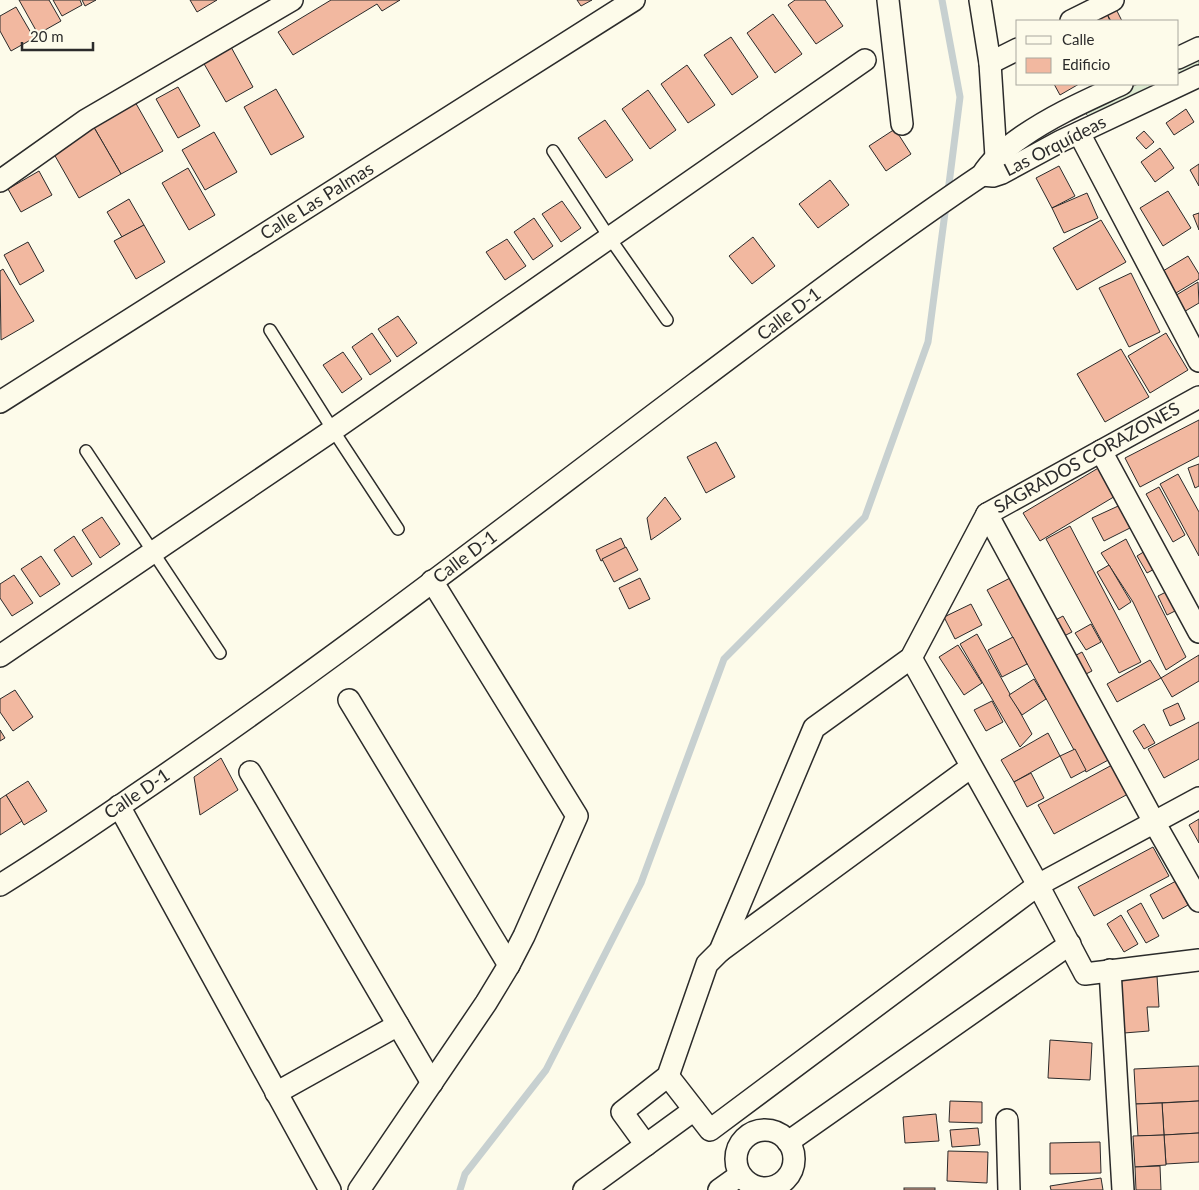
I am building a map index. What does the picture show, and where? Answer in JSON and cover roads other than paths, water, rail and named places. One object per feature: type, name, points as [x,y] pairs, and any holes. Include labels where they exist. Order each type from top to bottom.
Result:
[{"type":"street","points":[[0,180],[86,120],[292,0]]},
{"type":"street","name":"Calle Las Palmas","points":[[0,402],[634,0]]},
{"type":"street","points":[[888,0],[902,124]]},
{"type":"street","points":[[980,0],[990,63],[996,157]]},
{"type":"street","points":[[1073,20],[1113,0]]},
{"type":"street","points":[[1179,58],[1199,48]]},
{"type":"street","points":[[990,63],[1016,50]]},
{"type":"street","points":[[0,656],[334,430],[865,60]]},
{"type":"street","name":"Las Orquídeas","points":[[1120,85],[1044,122],[996,157],[982,175],[993,176],[1002,173],[1061,141],[1199,76]]},
{"type":"street","points":[[1079,133],[1199,361]]},
{"type":"street","name":"Calle D-1","points":[[0,885],[119,806],[259,709],[826,286],[982,175]]},
{"type":"street","name":"SAGRADOS CORAZONES","points":[[911,658],[986,514],[1199,397]]},
{"type":"street","points":[[1101,451],[1199,632]]},
{"type":"street","points":[[986,514],[1199,901]]},
{"type":"street","points":[[359,1190],[486,1003],[509,965],[524,936],[577,816],[432,581]]},
{"type":"street","points":[[720,951],[814,728],[911,658],[1038,884],[1085,974],[1199,960]]},
{"type":"street","points":[[349,700],[509,965]]},
{"type":"street","points":[[646,1145],[622,1112],[668,1076],[707,964],[720,951],[971,767]]},
{"type":"street","points":[[250,772],[432,1083]]},
{"type":"street","points":[[668,1076],[710,1130],[1038,884],[1199,798]]},
{"type":"street","points":[[119,806],[330,1190]]},
{"type":"street","points":[[788,1142],[1070,944]]},
{"type":"street","points":[[1110,970],[1122,1190]]},
{"type":"street","points":[[276,1093],[398,1024]]},
{"type":"street","points":[[584,1190],[694,1110]]},
{"type":"street","points":[[730,1114],[747,1136]]},
{"type":"street","points":[[1007,1120],[1009,1190]]},
{"type":"street","points":[[764,1130],[774,1131],[782,1135],[788,1142],[793,1150],[793,1168],[789,1177],[782,1183],[774,1187],[764,1188],[747,1182],[740,1175],[737,1167],[737,1150],[747,1136],[764,1130]]},
{"type":"street","points":[[719,1190],[740,1175]]},
{"type":"lane","points":[[554,151],[609,237],[667,320]]},
{"type":"lane","points":[[270,330],[398,529]]},
{"type":"lane","points":[[86,451],[220,653]]},
{"type":"waterway","points":[[942,0],[960,97],[948,192]]},
{"type":"waterway","points":[[460,1190],[465,1174],[546,1070],[641,883],[724,659],[865,517],[928,342],[946,205]]}]
